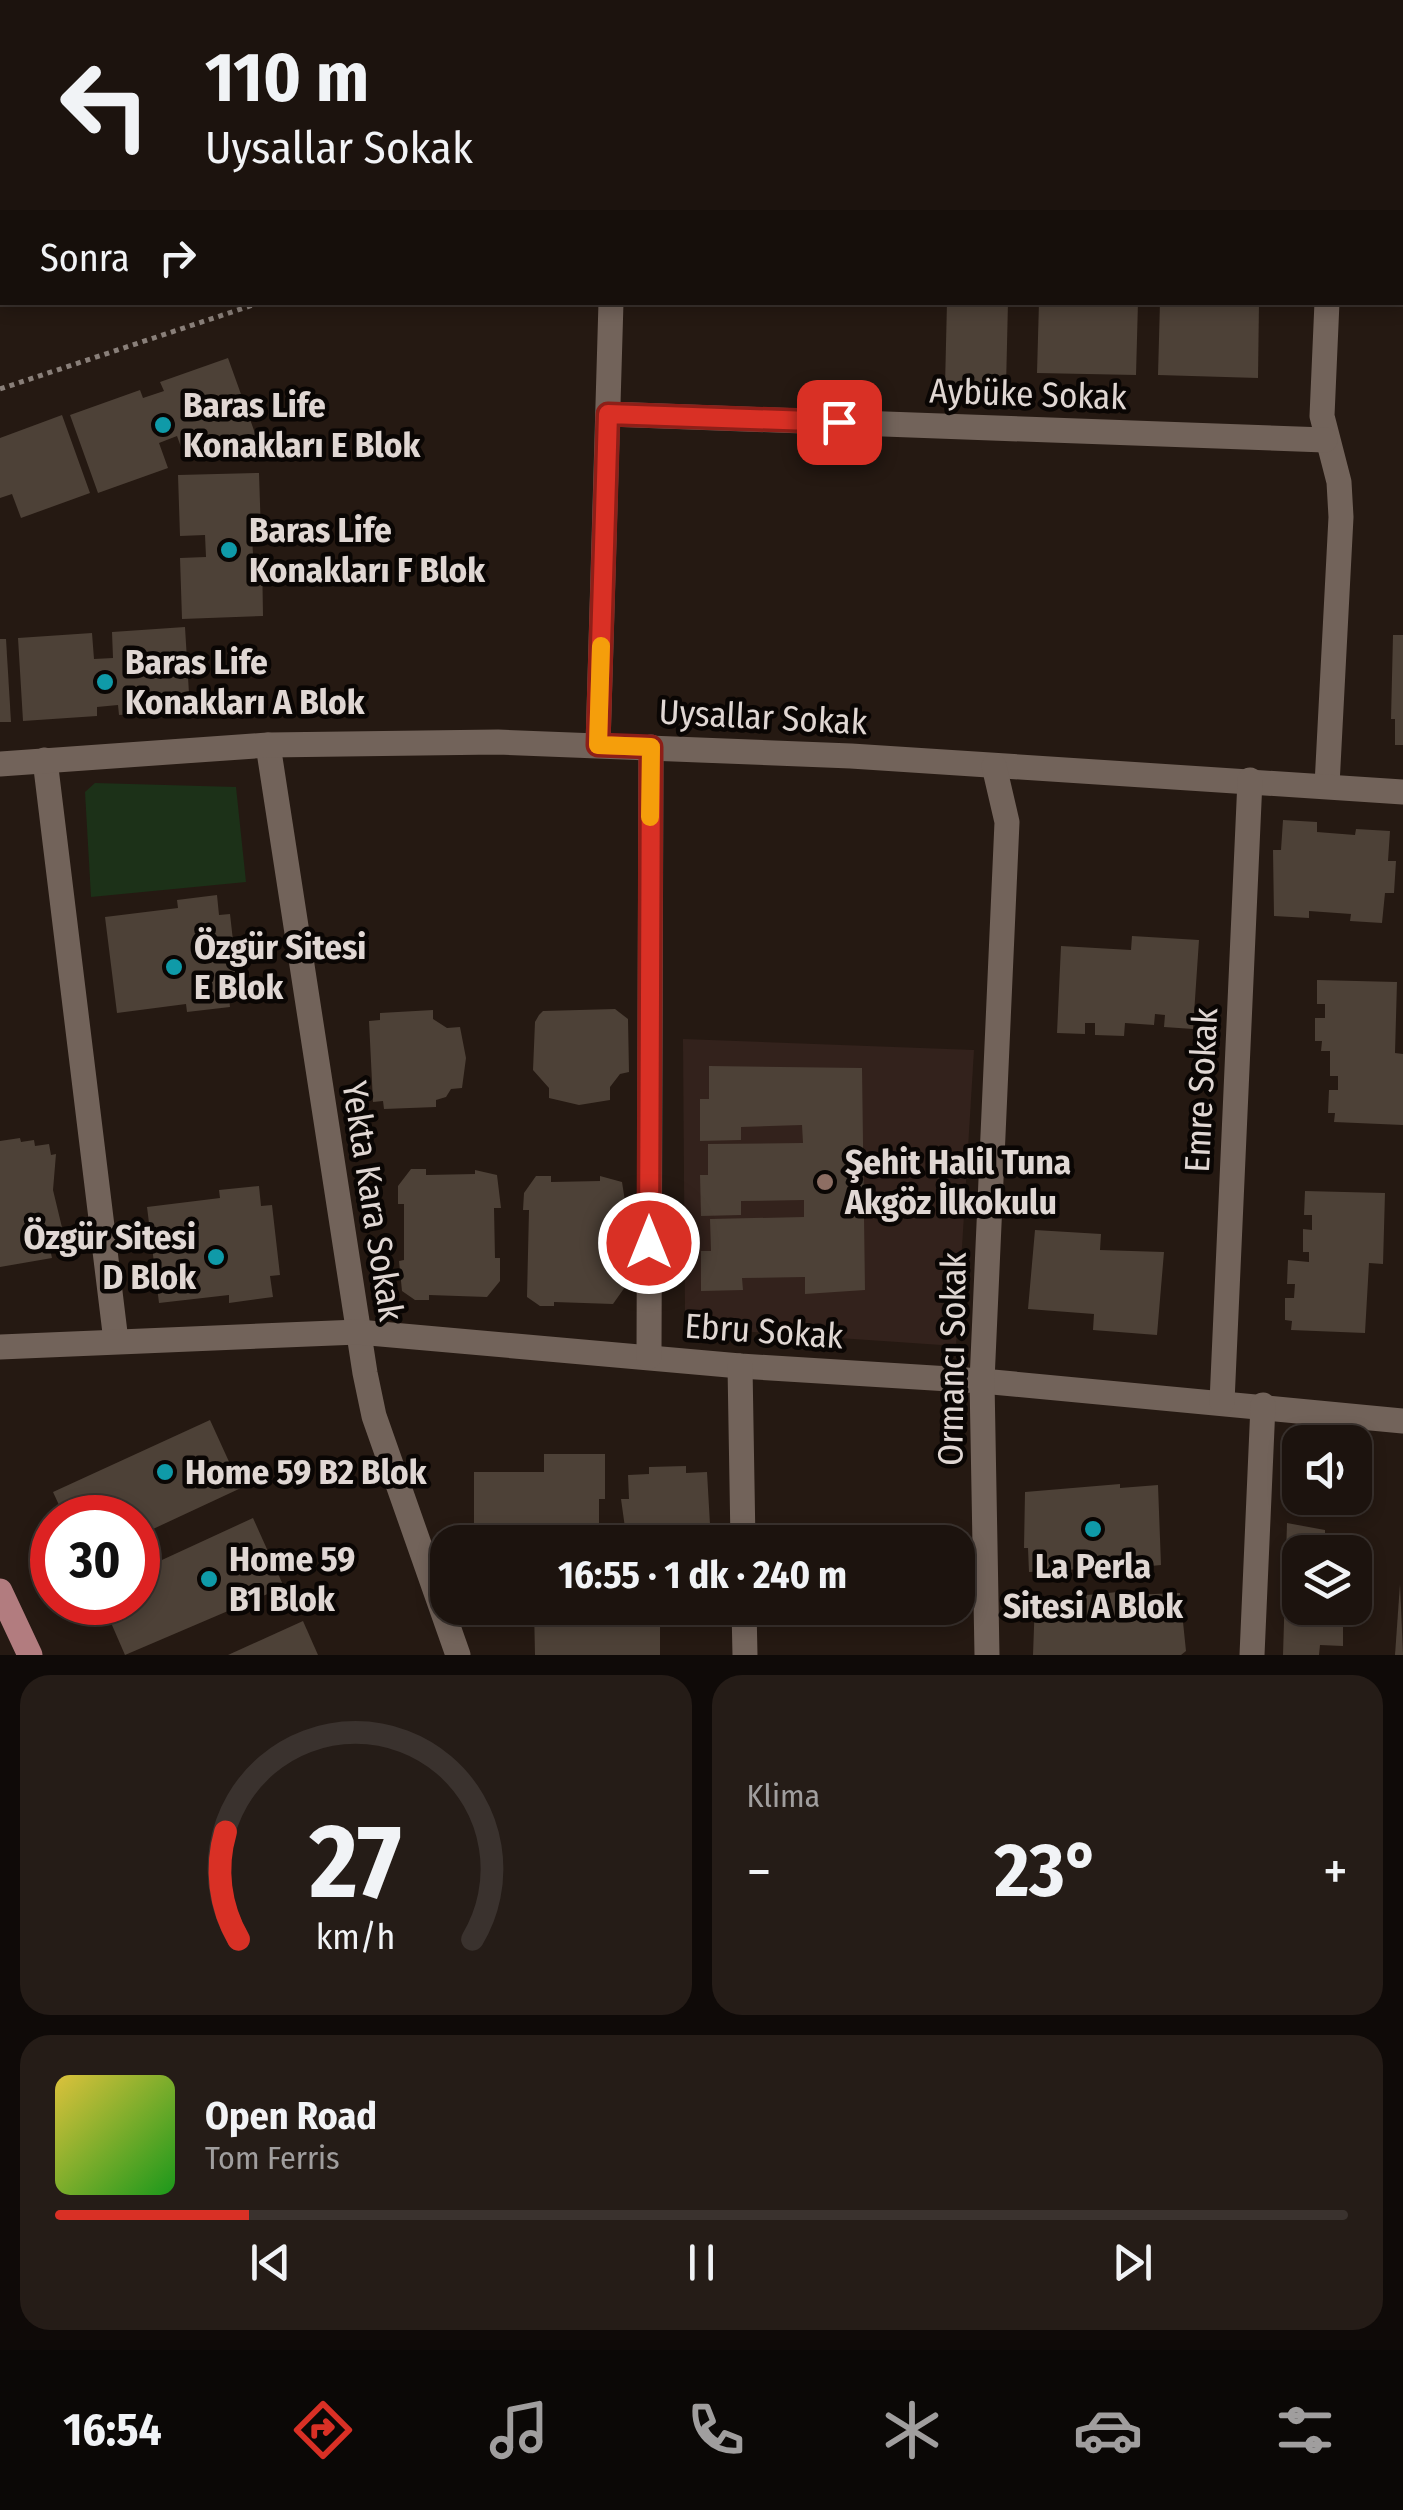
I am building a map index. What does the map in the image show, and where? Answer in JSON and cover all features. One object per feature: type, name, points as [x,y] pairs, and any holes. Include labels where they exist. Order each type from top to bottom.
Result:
[{"type":"main road","points":[[0,1592],[30,1655]]},
{"type":"street","points":[[598,745],[612,305]]},
{"type":"street","points":[[1327,305],[1325,440],[1338,482],[1341,518],[1327,784]]},
{"type":"street","name":"Aybüke Sokak","points":[[608,414],[1325,440]]},
{"type":"street","name":"Uysallar Sokak","points":[[0,764],[268,745],[598,745],[1327,784],[1403,792]]},
{"type":"street","name":"Yekta Kara Sokak","points":[[268,745],[374,1416],[458,1655]]},
{"type":"street","points":[[648,1358],[651,747]]},
{"type":"street","points":[[46,760],[116,1341]]},
{"type":"street","name":"Ormancı Sokak","points":[[986,1655],[982,1381],[1007,822],[994,766]]},
{"type":"street","name":"Emre Sokak","points":[[1222,1402],[1250,780]]},
{"type":"street","name":"Ebru Sokak","points":[[0,1347],[358,1332],[740,1366],[1263,1404],[1403,1421]]},
{"type":"street","points":[[740,1366],[743,1525]]},
{"type":"street","points":[[1252,1655],[1263,1404]]},
{"type":"street","points":[[744,1625],[745,1655]]},
{"type":"path","points":[[0,389],[253,305]]},
{"type":"shaded area","name":"Şehit Halil Tuna Akgöz İlkokulu","points":[[683,1039],[974,1050],[956,1346],[693,1328],[685,1313]]},
{"type":"green space","points":[[95,783],[236,787],[246,882],[91,897],[85,792]]},
{"type":"building","points":[[947,305],[1008,305],[1006,387],[945,386]]},
{"type":"building","points":[[1039,305],[1138,305],[1136,375],[1037,373]]},
{"type":"building","points":[[1160,305],[1259,305],[1258,378],[1158,375]]},
{"type":"building","name":"Baras Life Konakları E Blok","points":[[228,358],[256,436],[186,461],[177,436],[159,443],[168,468],[98,493],[70,415],[140,390],[143,398],[164,391],[160,382]]},
{"type":"building","points":[[62,415],[90,493],[21,518],[12,494],[0,498],[0,438]]},
{"type":"building","name":"Baras Life Konakları F Blok","points":[[259,473],[261,534],[252,534],[253,555],[262,555],[263,616],[182,619],[180,558],[206,557],[205,535],[180,536],[178,475]]},
{"type":"building","name":"Baras Life Konakları A Blok","points":[[185,627],[190,710],[119,715],[118,705],[97,707],[97,716],[23,721],[18,638],[92,633],[94,659],[113,658],[112,632]]},
{"type":"building","points":[[1393,635],[1403,635],[1403,745],[1395,745],[1395,719],[1391,719]]},
{"type":"building","points":[[0,639],[6,639],[11,722],[0,722]]},
{"type":"building","points":[[1283,820],[1317,822],[1317,832],[1355,835],[1356,829],[1390,831],[1388,861],[1396,861],[1394,893],[1385,893],[1382,923],[1350,921],[1351,914],[1309,911],[1309,918],[1274,916],[1273,850],[1281,850]]},
{"type":"building","name":"Özgür Sitesi E Blok","points":[[217,895],[219,915],[230,914],[238,985],[228,986],[230,1007],[187,1012],[186,1004],[117,1013],[105,917],[178,908],[177,900]]},
{"type":"building","points":[[1132,936],[1199,940],[1193,1029],[1164,1027],[1165,1015],[1155,1014],[1154,1025],[1125,1023],[1124,1036],[1095,1035],[1095,1023],[1085,1023],[1085,1034],[1057,1033],[1061,946],[1131,950]]},
{"type":"building","points":[[1317,980],[1397,982],[1395,1053],[1403,1054],[1403,1125],[1334,1122],[1335,1113],[1328,1113],[1329,1090],[1338,1090],[1338,1076],[1330,1076],[1330,1051],[1321,1051],[1322,1041],[1315,1041],[1315,1018],[1325,1018],[1325,1004],[1317,1004]]},
{"type":"building","points":[[615,1009],[628,1019],[629,1072],[620,1074],[610,1087],[610,1100],[579,1105],[549,1098],[549,1088],[533,1070],[535,1022],[539,1015],[543,1011]]},
{"type":"building","points":[[433,1010],[433,1019],[447,1028],[460,1027],[466,1058],[462,1088],[451,1089],[446,1097],[436,1100],[436,1107],[384,1109],[383,1101],[373,1102],[369,1021],[380,1020],[380,1013]]},
{"type":"building","points":[[709,1066],[862,1068],[865,1290],[805,1294],[805,1277],[742,1278],[743,1290],[701,1291],[701,1251],[711,1251],[710,1219],[804,1217],[804,1200],[741,1201],[741,1215],[701,1216],[700,1175],[708,1175],[708,1144],[803,1143],[802,1125],[741,1127],[741,1140],[700,1141],[700,1099],[709,1099]]},
{"type":"building","points":[[20,1138],[21,1142],[34,1140],[35,1146],[49,1144],[51,1155],[56,1154],[53,1190],[65,1240],[50,1249],[52,1258],[0,1267],[0,1141]]},
{"type":"building","points":[[411,1169],[426,1169],[426,1175],[475,1174],[475,1170],[497,1175],[501,1208],[494,1208],[495,1258],[500,1258],[500,1281],[487,1297],[429,1295],[429,1300],[415,1300],[402,1291],[399,1261],[404,1260],[404,1204],[398,1204],[398,1186]]},
{"type":"building","points":[[536,1176],[551,1176],[551,1182],[600,1181],[600,1176],[622,1182],[627,1214],[619,1214],[620,1265],[626,1265],[625,1287],[613,1304],[554,1302],[554,1306],[540,1306],[527,1297],[529,1210],[523,1210],[524,1193]]},
{"type":"building","name":"Özgür Sitesi D Blok","points":[[259,1186],[261,1206],[272,1205],[280,1275],[270,1276],[273,1297],[229,1303],[229,1295],[159,1303],[147,1207],[220,1198],[219,1190]]},
{"type":"building","points":[[1305,1191],[1385,1193],[1383,1264],[1369,1263],[1365,1333],[1291,1330],[1292,1321],[1285,1320],[1285,1298],[1294,1298],[1295,1284],[1287,1284],[1288,1260],[1309,1262],[1309,1252],[1303,1252],[1303,1229],[1312,1230],[1312,1215],[1304,1215]]},
{"type":"building","points":[[1035,1230],[1101,1234],[1100,1250],[1164,1252],[1157,1335],[1093,1330],[1094,1314],[1028,1309]]},
{"type":"building","name":"Home 59 B2 Blok","points":[[210,1420],[241,1488],[160,1526],[160,1495],[53,1492]]},
{"type":"building","points":[[544,1454],[605,1454],[605,1499],[599,1499],[599,1525],[474,1525],[474,1472],[544,1472]]},
{"type":"building","points":[[686,1466],[686,1473],[707,1472],[710,1525],[625,1525],[621,1499],[629,1499],[628,1475],[649,1474],[649,1467]]},
{"type":"building","name":"La Perla Sitesi A Blok","points":[[1120,1484],[1120,1488],[1158,1485],[1161,1565],[1083,1573],[1083,1569],[1029,1572],[1028,1548],[1024,1548],[1025,1492]]},
{"type":"building","name":"Home 59 B1 Blok","points":[[253,1518],[284,1587],[125,1655],[112,1625],[160,1625],[160,1561]]},
{"type":"building","points":[[1287,1523],[1325,1530],[1325,1535],[1287,1535]]},
{"type":"building","points":[[1400,1584],[1403,1655],[1395,1655]]},
{"type":"building","points":[[1128,1591],[1128,1595],[1180,1593],[1186,1651],[1181,1655],[1033,1655],[1035,1600]]},
{"type":"building","points":[[303,1621],[318,1655],[228,1655]]},
{"type":"building","points":[[534,1625],[660,1625],[660,1655],[535,1655]]},
{"type":"building","points":[[1284,1625],[1343,1625],[1343,1646],[1320,1645],[1319,1655],[1283,1655]]},
{"type":"slow traffic","points":[[601,646],[598,745],[651,747],[650,817]]},
{"type":"place","name":"Baras Life Konakları E Blok","points":[[163,425]]},
{"type":"place","name":"Baras Life Konakları F Blok","points":[[229,550]]},
{"type":"place","name":"Baras Life Konakları A Blok","points":[[105,682]]},
{"type":"place","name":"Özgür Sitesi E Blok","points":[[174,967]]},
{"type":"place","name":"Şehit Halil Tuna Akgöz İlkokulu","points":[[825,1182]]},
{"type":"place","name":"Özgür Sitesi D Blok","points":[[216,1257]]},
{"type":"place","name":"Home 59 B2 Blok","points":[[165,1472]]},
{"type":"place","name":"La Perla Sitesi A Blok","points":[[1093,1529]]},
{"type":"place","name":"Home 59 B1 Blok","points":[[209,1579]]},
{"type":"route","points":[[649,1243],[651,747],[598,745],[608,414],[839,422]]}]
